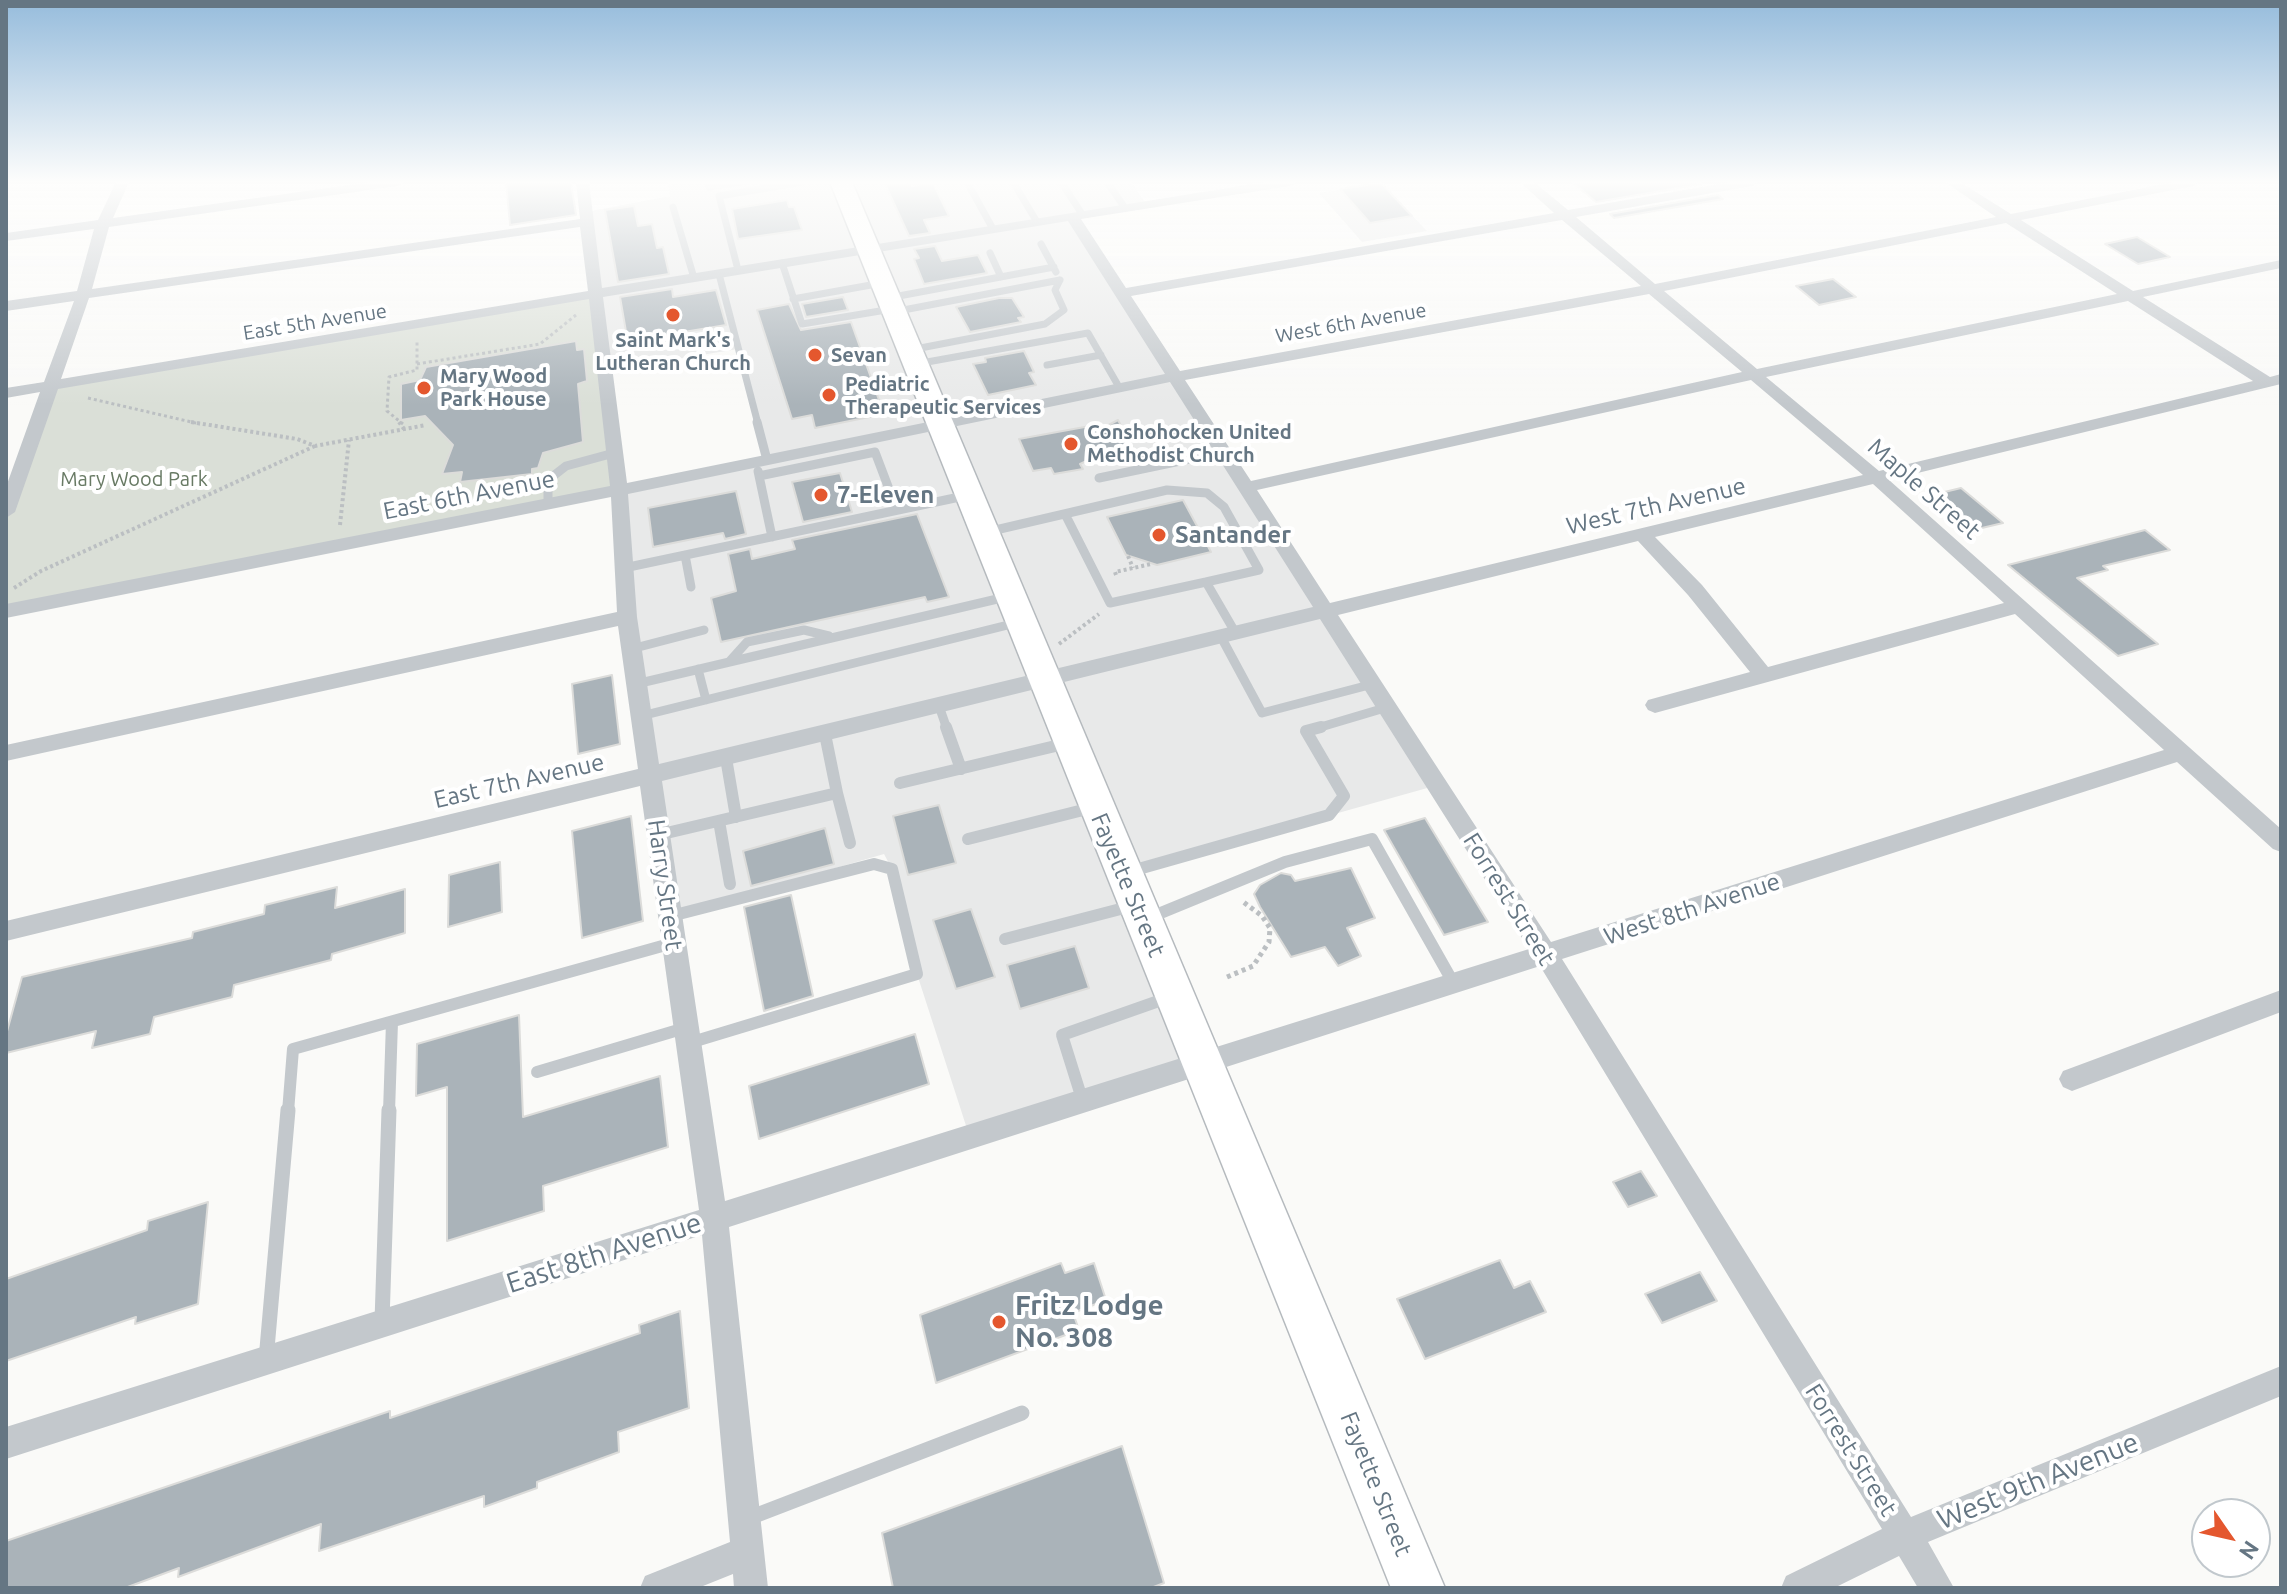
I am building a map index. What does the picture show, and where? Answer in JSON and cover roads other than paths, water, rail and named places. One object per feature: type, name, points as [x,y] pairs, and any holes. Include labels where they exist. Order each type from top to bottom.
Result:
[{"type":"main road","name":"Fayette Street","points":[[870,256],[1016,609],[1051,663],[1069,743],[1418,1588]]},
{"type":"street","points":[[6,512],[10,491],[52,386],[94,256]]},
{"type":"street","points":[[6,306],[350,256]]},
{"type":"street","name":"Harry Street","points":[[590,256],[619,490],[631,649],[714,1218],[751,1588]]},
{"type":"street","name":"East 5th Avenue","points":[[6,393],[819,256]]},
{"type":"street","name":"Forrest Street","points":[[1100,256],[1173,377],[1326,609],[1546,955],[1937,1588]]},
{"type":"street","points":[[1121,293],[1333,256]]},
{"type":"street","name":"Maple Street","points":[[1612,256],[1877,478],[2281,843]]},
{"type":"street","name":"West 6th Avenue","points":[[942,426],[1119,387],[1650,289],[1809,256]]},
{"type":"street","points":[[2070,256],[2274,381]]},
{"type":"street","points":[[1247,487],[1751,375],[2281,264]]},
{"type":"street","name":"West 7th Avenue","points":[[1051,663],[1228,634],[2274,381]]},
{"type":"street","name":"East 6th Avenue","points":[[6,611],[619,490],[873,446],[942,426]]},
{"type":"street","points":[[1642,534],[1695,590],[1764,676]]},
{"type":"street","points":[[1655,705],[2019,606]]},
{"type":"street","points":[[6,753],[627,617]]},
{"type":"street","name":"East 7th Avenue","points":[[6,931],[939,706],[1051,663]]},
{"type":"street","name":"West 8th Avenue","points":[[1203,1064],[2182,752]]},
{"type":"street","points":[[2072,1079],[2281,1001]]},
{"type":"street","name":"East 8th Avenue","points":[[6,1443],[1203,1064]]},
{"type":"street","name":"West 9th Avenue","points":[[1798,1588],[1904,1536],[2281,1381]]},
{"type":"street","points":[[657,1588],[746,1536]]},
{"type":"lane","points":[[688,256],[694,278]]},
{"type":"lane","points":[[735,256],[738,270]]},
{"type":"lane","points":[[992,256],[1001,277]]},
{"type":"lane","points":[[1048,256],[1060,280]]},
{"type":"lane","points":[[782,263],[802,324],[888,301],[1054,267]]},
{"type":"lane","points":[[719,274],[761,466],[772,537]]},
{"type":"lane","points":[[793,299],[888,301],[1060,280]]},
{"type":"lane","points":[[913,357],[1045,324],[1064,310],[1055,290],[1060,280]]},
{"type":"lane","points":[[913,357],[1088,333],[1119,387]]},
{"type":"lane","points":[[1047,365],[1101,355]]},
{"type":"lane","points":[[873,446],[897,510]]},
{"type":"lane","points":[[1099,478],[1223,452]]},
{"type":"lane","points":[[548,504],[548,480],[566,466],[614,453]]},
{"type":"lane","points":[[986,533],[1065,514],[1167,490],[1207,493],[1224,507],[1259,570],[1110,603],[1065,514]]},
{"type":"lane","points":[[624,568],[969,495]]},
{"type":"lane","points":[[685,555],[691,587]]},
{"type":"lane","points":[[1206,582],[1262,713],[1373,684]]},
{"type":"lane","points":[[636,684],[835,637],[1016,609]]},
{"type":"lane","points":[[641,716],[706,700],[1016,609]]},
{"type":"lane","points":[[631,649],[704,630]]},
{"type":"lane","points":[[698,669],[706,700]]},
{"type":"lane","points":[[939,706],[961,769]]},
{"type":"lane","points":[[1005,939],[1134,899],[1329,815],[1344,796],[1306,731],[1388,707]]},
{"type":"lane","points":[[825,734],[850,843]]},
{"type":"lane","points":[[900,783],[1069,743]]},
{"type":"lane","points":[[726,758],[736,817]]},
{"type":"lane","points":[[658,835],[837,793]]},
{"type":"lane","points":[[968,839],[1096,807]]},
{"type":"lane","points":[[719,821],[730,884]]},
{"type":"lane","points":[[1134,899],[1215,891],[1285,862],[1372,839],[1454,984]]},
{"type":"lane","points":[[537,1072],[687,1036],[917,974],[892,869],[874,864],[670,916]]},
{"type":"lane","points":[[266,1361],[293,1049],[674,943]]},
{"type":"lane","points":[[1083,1102],[1062,1035],[1174,996]]},
{"type":"lane","points":[[382,1324],[392,1022]]},
{"type":"lane","points":[[746,1536],[1022,1413]]},
{"type":"place","name":"Saint Mark's Lutheran Church","points":[[673,315]]},
{"type":"place","name":"Sevan","points":[[815,355]]},
{"type":"place","name":"Mary Wood Park House","points":[[424,388]]},
{"type":"place","name":"Pediatric Therapeutic Services","points":[[829,395]]},
{"type":"place","name":"Conshohocken United Methodist Church","points":[[1071,444]]},
{"type":"place","name":"7-Eleven","points":[[821,495]]},
{"type":"place","name":"Santander","points":[[1159,535]]},
{"type":"place","name":"Fritz Lodge No. 308","points":[[999,1322]]},
{"type":"park label","name":"Mary Wood Park","points":[[134,479]]}]
